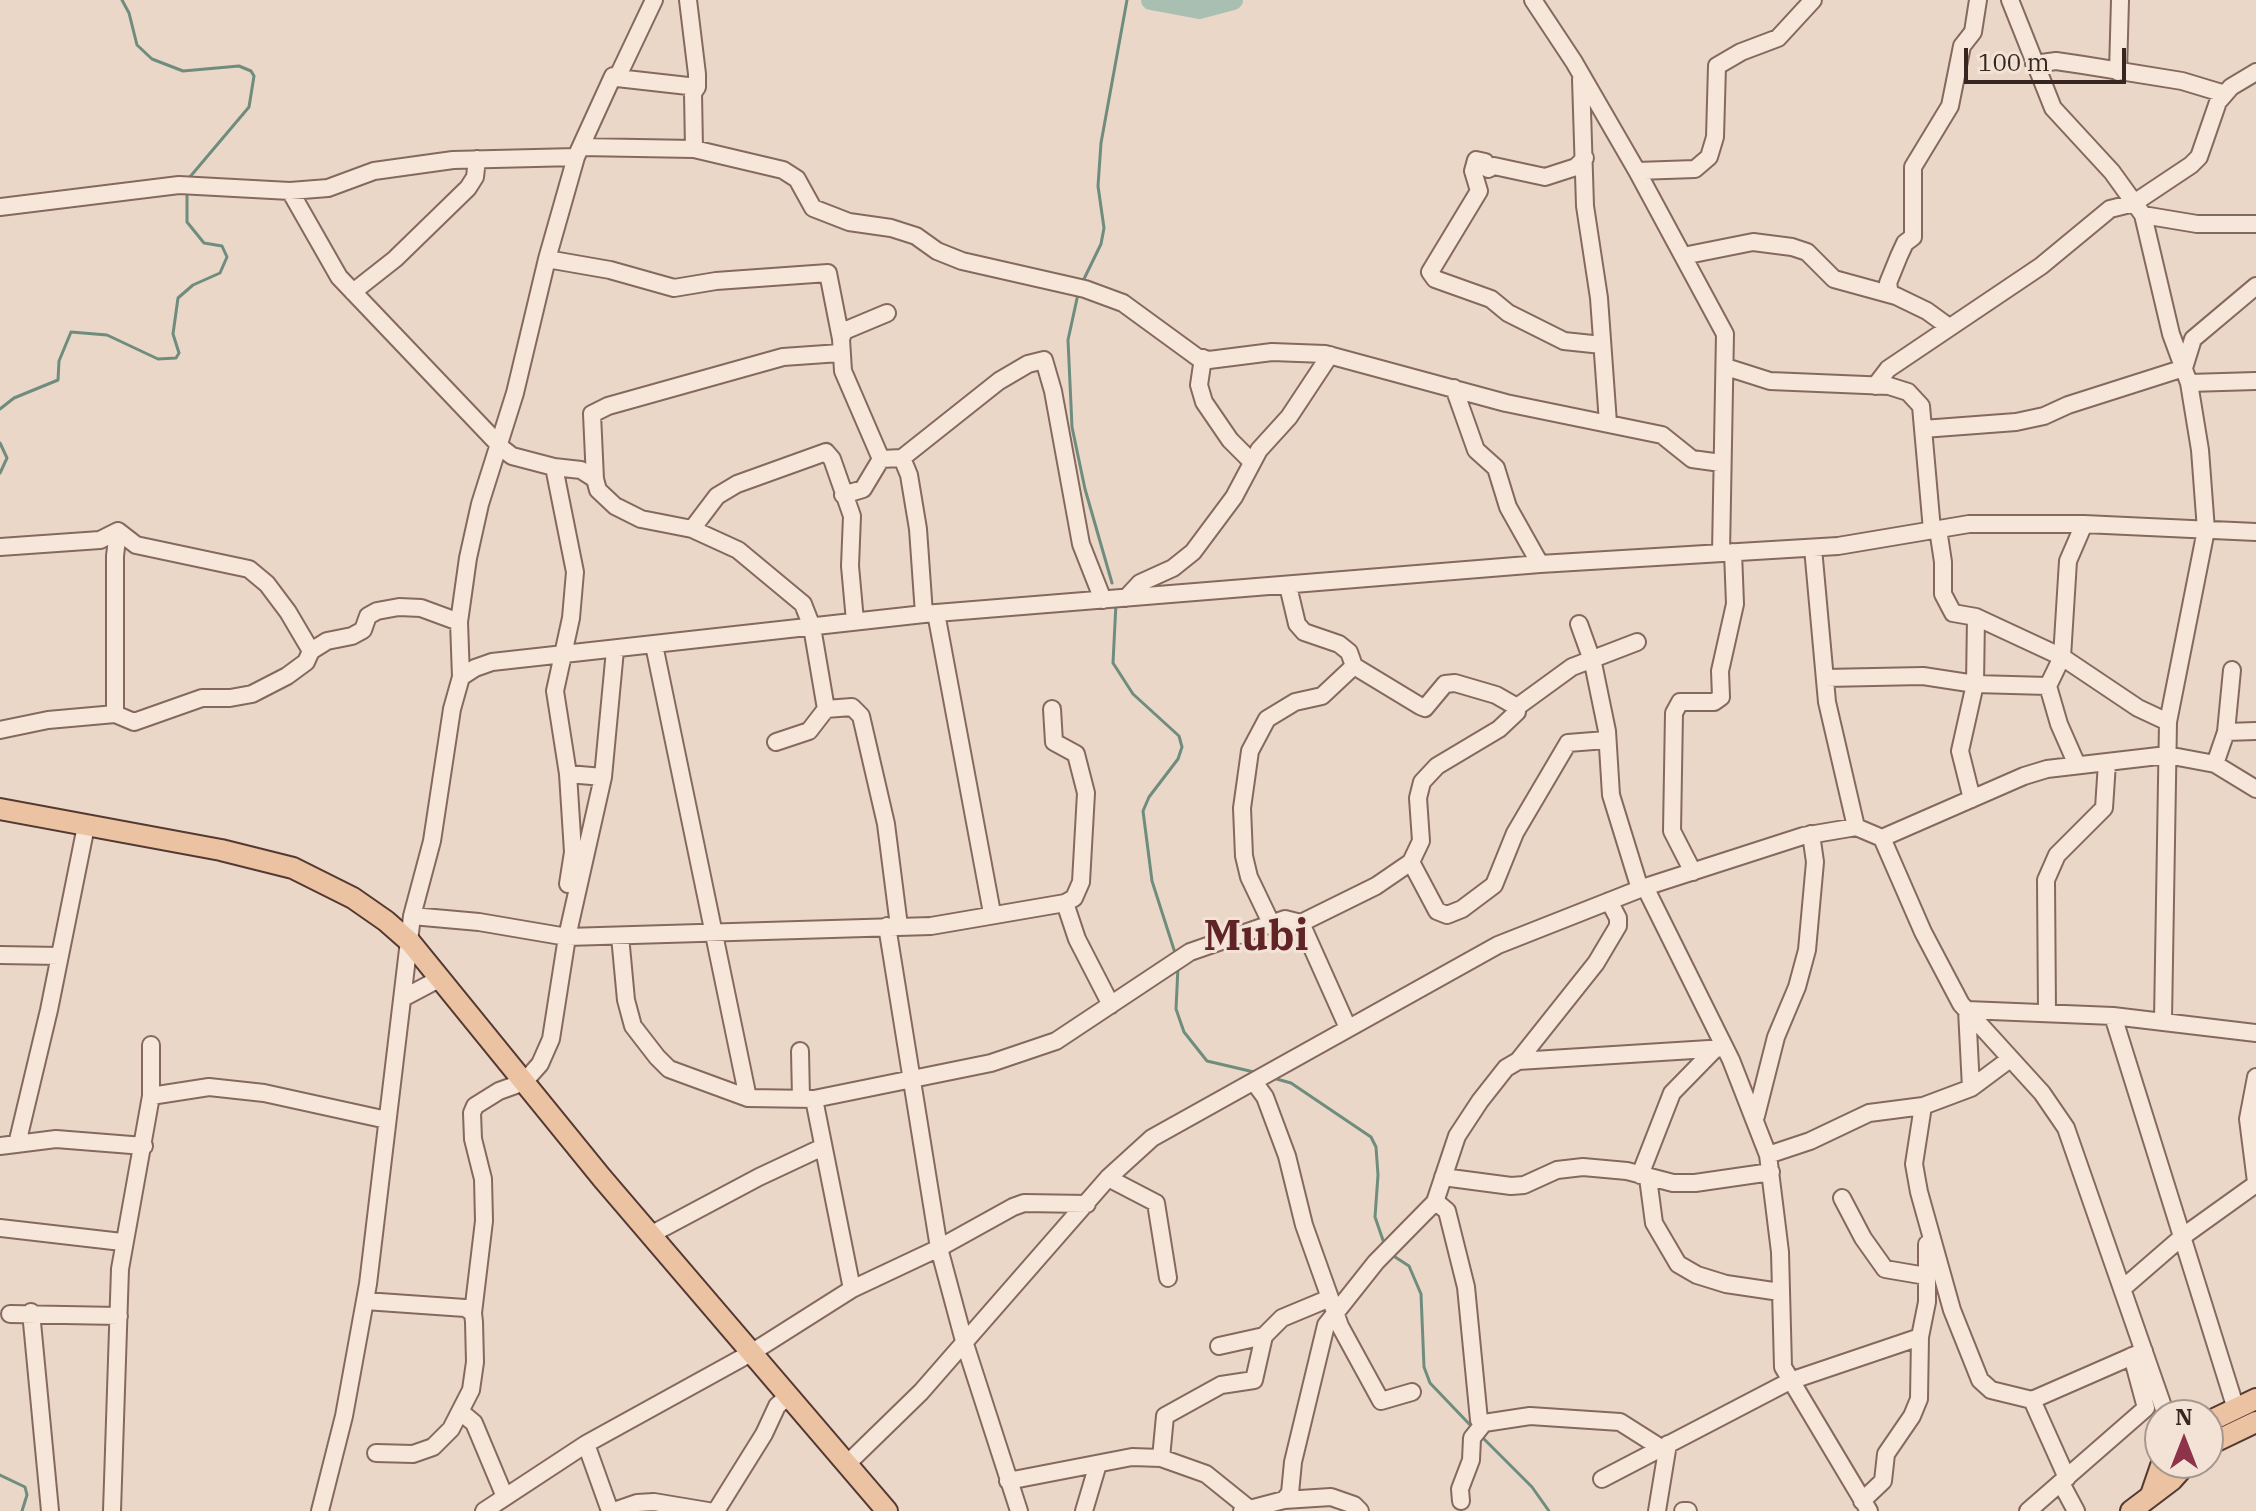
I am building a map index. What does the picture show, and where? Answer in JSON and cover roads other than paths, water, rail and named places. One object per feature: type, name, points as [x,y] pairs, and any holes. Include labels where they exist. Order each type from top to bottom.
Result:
[{"type":"main road","points":[[0,809],[221,850],[293,868],[353,898],[411,943],[650,1235],[887,1511]]},
{"type":"main road","points":[[2224,1415],[2256,1399]]},
{"type":"main road","points":[[2224,1437],[2256,1422]]},
{"type":"main road","points":[[2151,1495],[2156,1479]]},
{"type":"main road","points":[[2131,1511],[2173,1479]]},
{"type":"street","points":[[617,78],[654,0]]},
{"type":"street","points":[[688,0],[697,87],[693,93],[694,149]]},
{"type":"street","points":[[1533,0],[1637,171],[1725,334],[1721,463],[1727,552],[1735,604],[1720,671],[1721,697],[1714,702],[1680,702],[1674,713],[1672,831],[1693,872]]},
{"type":"street","points":[[1637,171],[1658,168],[1683,171],[1701,165],[1709,157],[1715,137],[1717,66],[1741,52],[1778,38],[1813,0]]},
{"type":"street","points":[[1890,294],[1888,283],[1905,243],[1913,237],[1913,167],[1950,106],[1962,46],[1973,32],[1978,0]]},
{"type":"street","points":[[2010,0],[2053,108],[2112,172],[2138,209],[2171,334],[2186,376],[2200,450],[2206,530],[2168,722],[2163,1020]]},
{"type":"street","points":[[2118,72],[2120,0]]},
{"type":"street","points":[[2034,64],[2056,61],[2182,81],[2225,94]]},
{"type":"street","points":[[2138,209],[2199,157],[2204,134],[2225,94],[2256,72]]},
{"type":"street","points":[[320,1511],[344,1416],[365,1301],[405,997],[412,916],[432,841],[452,709],[461,677],[459,622],[468,558],[498,442],[515,393],[547,259],[579,152],[613,76],[697,87]]},
{"type":"street","points":[[1581,76],[1585,206],[1599,298],[1608,423]]},
{"type":"street","points":[[1,206],[179,185],[290,191],[328,188],[374,171],[477,159],[694,149],[793,175],[813,208],[831,216],[916,236],[937,251],[962,261],[1085,289],[1123,303],[1203,358],[1272,352],[1330,355],[1506,403],[1662,435],[1692,459],[1721,463]]},
{"type":"street","points":[[1585,158],[1576,167],[1545,177],[1515,173],[1502,167],[1488,169],[1485,162],[1476,160],[1473,171],[1479,191],[1430,272],[1435,279],[1491,299],[1508,313],[1564,341],[1602,345]]},
{"type":"street","points":[[353,292],[395,259],[468,188],[475,177],[477,159]]},
{"type":"street","points":[[290,191],[339,277],[512,456],[554,467],[581,470],[595,479]]},
{"type":"street","points":[[1875,386],[1888,369],[2041,266],[2110,209],[2138,209],[2197,224],[2256,224]]},
{"type":"street","points":[[1683,256],[1731,244],[1777,243],[1807,252],[1834,279],[1890,294],[1927,311],[1949,327]]},
{"type":"street","points":[[547,259],[610,270],[674,288],[825,272],[830,283],[843,371],[881,459]]},
{"type":"street","points":[[2186,376],[2193,339],[2256,286]]},
{"type":"street","points":[[840,346],[844,331],[887,313]]},
{"type":"street","points":[[776,742],[809,731],[826,709],[812,627],[803,604],[738,550],[692,529],[641,519],[615,506],[598,490],[595,479],[592,414],[595,410],[783,357],[840,346]]},
{"type":"street","points":[[1126,598],[1140,583],[1173,568],[1193,552],[1234,497],[1251,461],[1289,417],[1330,355]]},
{"type":"street","points":[[1203,358],[1199,385],[1204,402],[1230,440],[1251,461]]},
{"type":"street","points":[[881,459],[902,458],[999,381],[1028,364],[1044,360],[1053,391],[1081,544],[1103,600]]},
{"type":"street","points":[[1726,367],[1770,381],[1899,388],[1916,399],[1921,406],[1935,530],[1943,562],[1943,594],[1953,613],[1976,617],[2062,657],[2138,708],[2168,722]]},
{"type":"street","points":[[1923,429],[2016,422],[2044,416],[2068,405],[2186,376],[2256,381]]},
{"type":"street","points":[[1454,388],[1476,450],[1496,468],[1508,507],[1540,564]]},
{"type":"street","points":[[692,529],[717,496],[737,484],[826,452],[832,459],[852,516],[850,566],[855,621]]},
{"type":"street","points":[[902,458],[909,475],[930,614],[992,913]]},
{"type":"street","points":[[843,495],[863,489],[881,459]]},
{"type":"street","points":[[554,467],[575,572],[571,618],[555,691],[568,774],[573,852],[564,901]]},
{"type":"street","points":[[461,677],[492,662],[855,621],[1540,564],[1813,548],[2007,522],[2256,532]]},
{"type":"street","points":[[2077,765],[2059,724],[2048,686],[2062,657],[2068,561],[2084,524]]},
{"type":"street","points":[[118,531],[136,545],[249,569],[267,584],[311,651]]},
{"type":"street","points":[[0,547],[100,540],[118,531]]},
{"type":"street","points":[[115,714],[115,556],[118,531]]},
{"type":"street","points":[[1813,548],[1825,678],[1856,827]]},
{"type":"street","points":[[1288,586],[1297,624],[1304,632],[1339,644],[1349,652],[1354,666],[1425,708],[1445,684],[1455,683],[1496,695],[1517,707]]},
{"type":"street","points":[[0,730],[48,720],[115,714],[134,722],[202,698],[252,694],[287,676],[306,662],[311,651],[327,641],[352,636],[363,630],[368,616],[377,611],[399,607],[421,608],[459,622]]},
{"type":"street","points":[[1972,799],[1960,751],[1975,684],[1976,617]]},
{"type":"street","points":[[1579,624],[1590,658],[1606,740],[1611,795],[1642,888],[1755,1117],[1769,1163],[1780,1292],[1781,1354],[1790,1381],[1865,1506],[1883,1481],[1886,1454],[1912,1416],[1919,1399],[1920,1337],[1927,1302],[1926,1222]]},
{"type":"street","points":[[620,936],[626,1000],[633,1026],[646,1043],[669,1069],[748,1098],[808,1098],[991,1063],[1056,1041],[1163,967],[1190,952],[1285,919],[1301,923],[1376,886],[1411,862],[1421,841],[1418,798],[1422,782],[1437,766],[1499,729],[1517,712],[1517,707],[1590,658],[1637,642]]},
{"type":"street","points":[[654,645],[748,1098]]},
{"type":"street","points":[[376,1453],[413,1454],[433,1447],[462,1413],[471,1390],[475,1362],[473,1313],[484,1221],[483,1179],[473,1139],[472,1113],[475,1106],[499,1091],[524,1082],[540,1064],[551,1039],[567,937],[603,777],[615,650]]},
{"type":"street","points":[[1271,923],[1249,877],[1244,856],[1242,808],[1250,751],[1267,719],[1295,702],[1322,696],[1354,666]]},
{"type":"street","points":[[2215,764],[2226,732],[2232,670]]},
{"type":"street","points":[[1825,678],[1923,676],[1975,684],[2048,686]]},
{"type":"street","points":[[826,709],[852,707],[861,716],[886,824],[893,926],[910,1078],[939,1248],[964,1341],[1019,1511]]},
{"type":"street","points":[[412,916],[479,922],[567,937],[620,936],[931,926],[992,913],[1065,903],[1074,898],[1081,882],[1086,793],[1076,754],[1054,742],[1052,709]]},
{"type":"street","points":[[2226,732],[2256,731]]},
{"type":"street","points":[[1411,862],[1437,911],[1447,915],[1462,909],[1494,885],[1515,833],[1568,743],[1606,740]]},
{"type":"street","points":[[1882,838],[2024,776],[2077,765],[2167,755],[2215,764],[2256,789]]},
{"type":"street","points":[[2047,1012],[2046,880],[2057,855],[2104,808],[2107,763]]},
{"type":"street","points":[[568,774],[603,777]]},
{"type":"street","points":[[86,826],[60,956],[8,1145],[84,1139],[144,1146]]},
{"type":"street","points":[[846,1465],[921,1392],[1108,1178],[1167,1128],[1498,945],[1642,888],[1811,834],[1856,827],[1882,838],[1923,932],[1967,1010],[2066,1128],[2122,1289],[2138,1354],[2146,1408],[2028,1511]]},
{"type":"street","points":[[1755,1117],[1768,1060],[1807,950],[1815,862],[1811,834]]},
{"type":"street","points":[[1284,1500],[1290,1493],[1293,1462],[1311,1396],[1320,1345],[1333,1304],[1435,1201],[1457,1136],[1506,1068],[1518,1061],[1611,939],[1618,918],[1609,901]]},
{"type":"street","points":[[1065,903],[1077,939],[1111,1005]]},
{"type":"street","points":[[1301,923],[1348,1028]]},
{"type":"street","points":[[0,955],[60,956]]},
{"type":"street","points":[[405,997],[439,979]]},
{"type":"street","points":[[1967,1010],[2113,1016],[2256,1033]]},
{"type":"street","points":[[1967,1010],[1971,1088]]},
{"type":"street","points":[[2113,1016],[2236,1409]]},
{"type":"street","points":[[112,1511],[122,1242],[144,1146],[151,1096],[151,1045]]},
{"type":"street","points":[[1518,1061],[1720,1048]]},
{"type":"street","points":[[1720,1048],[1672,1093],[1644,1177],[1654,1223],[1678,1264],[1697,1275],[1726,1284],[1780,1292]]},
{"type":"street","points":[[800,1051],[852,1289]]},
{"type":"street","points":[[1443,1177],[1511,1186],[1524,1185],[1557,1170],[1583,1167],[1695,1183],[1769,1163],[1869,1113],[1923,1106],[1971,1088],[2010,1059]]},
{"type":"street","points":[[2122,1289],[2182,1237],[2256,1183],[2248,1119],[2256,1077]]},
{"type":"street","points":[[1254,1082],[1265,1097],[1287,1156],[1304,1225],[1340,1326],[1381,1401],[1412,1392]]},
{"type":"street","points":[[151,1096],[209,1087],[264,1093],[387,1120]]},
{"type":"street","points":[[1923,1106],[1914,1164],[1926,1222],[1952,1310],[1980,1380],[1991,1390],[2032,1400],[2138,1354]]},
{"type":"street","points":[[650,1235],[823,1147]]},
{"type":"street","points":[[1108,1178],[1156,1203],[1168,1278]]},
{"type":"street","points":[[1842,1198],[1863,1238],[1885,1269],[1926,1276]]},
{"type":"street","points":[[1435,1201],[1447,1211],[1466,1287],[1475,1358],[1479,1429],[1460,1489],[1461,1501]]},
{"type":"street","points":[[484,1511],[586,1444],[751,1353],[852,1289],[1024,1203],[1087,1204]]},
{"type":"street","points":[[0,1228],[122,1242]]},
{"type":"street","points":[[365,1301],[465,1308],[473,1313]]},
{"type":"street","points":[[1161,1458],[1165,1416],[1221,1385],[1254,1380],[1264,1336],[1282,1318],[1333,1304]]},
{"type":"street","points":[[31,1312],[50,1511]]},
{"type":"street","points":[[10,1314],[119,1316]]},
{"type":"street","points":[[1219,1346],[1264,1336]]},
{"type":"street","points":[[1602,1479],[1790,1381],[1920,1337]]},
{"type":"street","points":[[2138,1354],[2162,1399]]},
{"type":"street","points":[[716,1511],[764,1434],[777,1406],[788,1396]]},
{"type":"street","points":[[2032,1400],[2076,1511]]},
{"type":"street","points":[[462,1413],[474,1423],[505,1497]]},
{"type":"street","points":[[1479,1429],[1530,1416],[1620,1422],[1665,1446]]},
{"type":"street","points":[[586,1444],[612,1511],[637,1503],[654,1502],[708,1511]]},
{"type":"street","points":[[1657,1511],[1665,1446]]},
{"type":"street","points":[[1008,1481],[1132,1457],[1161,1458],[1206,1474],[1244,1509],[1284,1500],[1305,1506],[1342,1499],[1360,1511]]},
{"type":"street","points":[[1084,1511],[1098,1464]]},
{"type":"waterway","points":[[122,0],[129,13],[137,45],[152,59],[183,71],[239,66],[251,71],[254,76],[249,107],[189,178]]},
{"type":"waterway","points":[[1082,283],[1101,244],[1104,228],[1098,186],[1101,143],[1127,0]]},
{"type":"waterway","points":[[1151,0],[1199,9],[1233,0]]},
{"type":"waterway","points":[[0,409],[14,398],[58,380],[59,361],[71,332],[107,335],[158,359],[176,358],[179,353],[173,334],[178,298],[193,285],[220,273],[227,257],[222,246],[204,243],[187,222],[187,193]]},
{"type":"waterway","points":[[1078,294],[1068,340],[1072,427],[1085,489],[1112,583]]},
{"type":"waterway","points":[[0,443],[7,458],[0,473]]},
{"type":"waterway","points":[[1116,603],[1113,663],[1133,694],[1179,736],[1182,747],[1178,759],[1149,797],[1143,811],[1152,881],[1176,956]]},
{"type":"waterway","points":[[1178,967],[1176,1009],[1184,1032],[1207,1061],[1254,1072]]},
{"type":"waterway","points":[[1273,1078],[1291,1083],[1371,1137],[1376,1147],[1378,1175],[1375,1217],[1385,1246]]},
{"type":"waterway","points":[[1392,1255],[1409,1266],[1421,1294],[1424,1367],[1430,1383],[1474,1429]]},
{"type":"waterway","points":[[1482,1437],[1532,1487],[1549,1511]]},
{"type":"waterway","points":[[0,1475],[25,1487],[27,1495],[22,1511]]},
{"type":"district","name":"Mubi","points":[[1256,938]]}]
